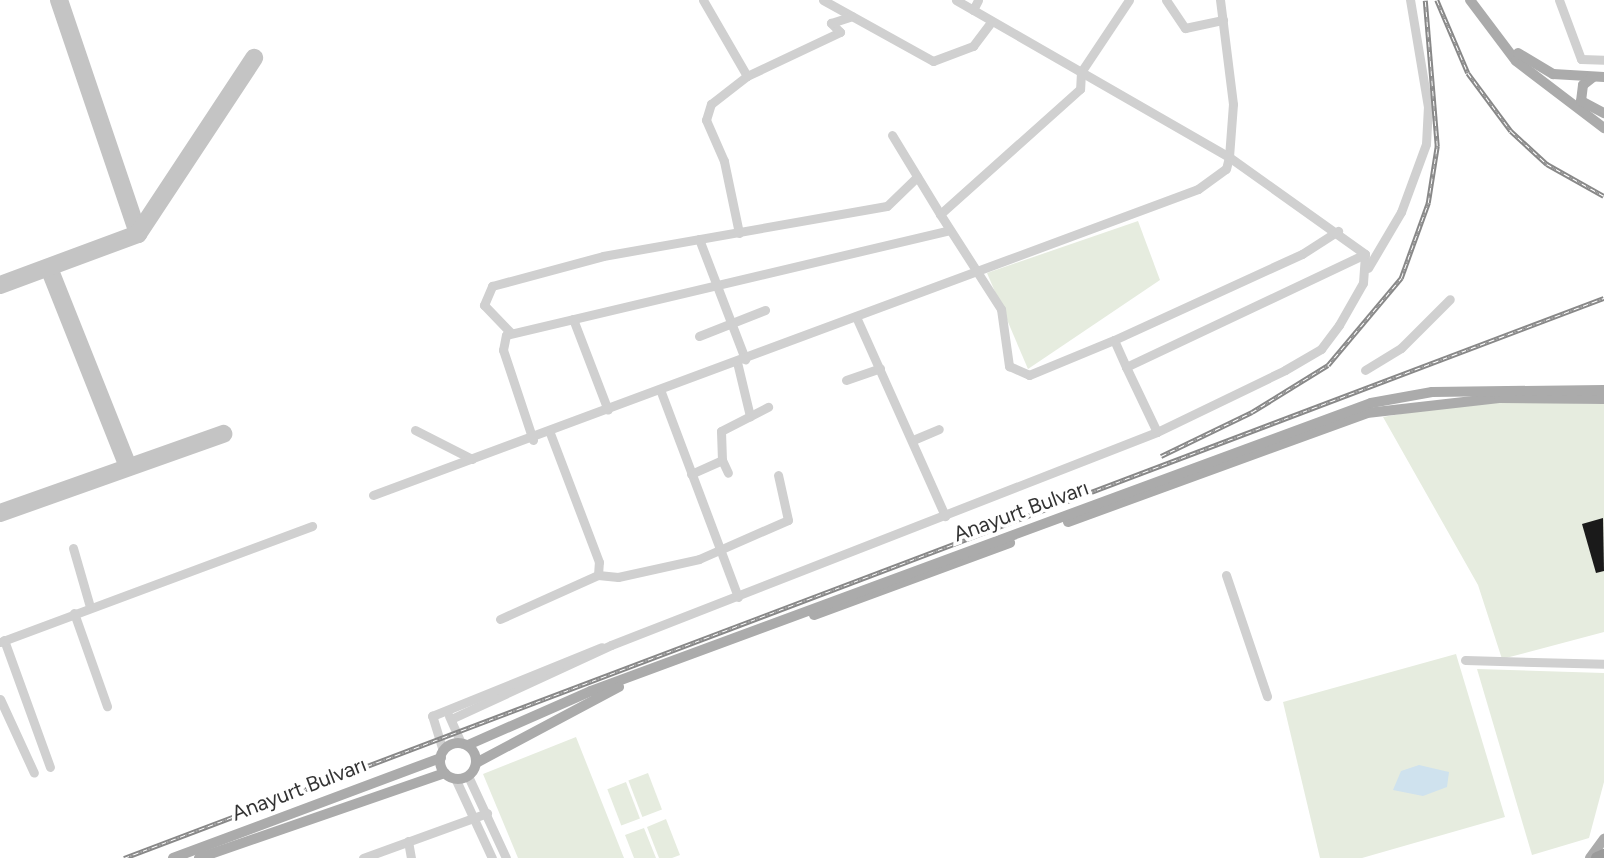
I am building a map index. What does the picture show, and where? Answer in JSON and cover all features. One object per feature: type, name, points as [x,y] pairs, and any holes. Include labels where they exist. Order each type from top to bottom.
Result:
[{"type":"highway","points":[[1597,858],[1604,855]]},
{"type":"main road","points":[[1470,0],[1516,61],[1588,110],[1604,128]]},
{"type":"main road","points":[[1479,0],[1508,44],[1537,68],[1601,76]]},
{"type":"main road","points":[[1588,110],[1581,90],[1601,76]]},
{"type":"main road","points":[[1588,110],[1604,113]]},
{"type":"main road","name":"Anayurt Bulvarı","points":[[173,858],[442,754],[591,691],[1360,406],[1424,392],[1604,390]]},
{"type":"main road","name":"Anayurt Bulvarı","points":[[476,762],[632,681],[1367,413],[1499,398],[1604,399]]},
{"type":"main road","points":[[464,744],[476,762],[468,776]]},
{"type":"main road","points":[[442,754],[450,775]]},
{"type":"main road","name":"Anayurt Bulvarı","points":[[199,858],[450,775],[468,776]]},
{"type":"main road","points":[[1590,858],[1604,838]]},
{"type":"street","points":[[704,0],[747,76]]},
{"type":"street","points":[[824,0],[933,61],[973,46],[992,21]]},
{"type":"street","points":[[956,0],[1229,157],[1338,231],[1365,254],[1368,268]]},
{"type":"street","points":[[973,10],[978,0]]},
{"type":"street","points":[[940,214],[1080,89],[1081,72],[1129,0]]},
{"type":"street","points":[[1166,0],[1185,28],[1223,20]]},
{"type":"street","points":[[373,495],[533,440],[1198,189],[1226,169],[1229,157],[1233,104],[1220,0]]},
{"type":"street","points":[[451,719],[611,646],[1157,432],[1321,349],[1401,212],[1426,144],[1428,107],[1410,0]]},
{"type":"street","points":[[1559,0],[1581,59],[1604,60]]},
{"type":"street","points":[[739,233],[724,162],[706,120],[711,104],[747,76],[840,32],[831,23],[852,16]]},
{"type":"street","points":[[892,135],[976,274],[1001,310],[1007,356],[1016,372],[1029,375],[1114,340],[1302,254],[1338,231]]},
{"type":"street","points":[[511,332],[484,305],[492,286],[699,239],[887,206],[917,177]]},
{"type":"street","points":[[511,332],[949,230]]},
{"type":"street","points":[[699,239],[733,323],[750,416]]},
{"type":"street","points":[[1126,368],[1365,254]]},
{"type":"street","points":[[1364,370],[1401,348],[1450,299]]},
{"type":"street","points":[[699,336],[765,310]]},
{"type":"street","points":[[573,319],[608,410]]},
{"type":"street","points":[[858,319],[945,516]]},
{"type":"street","points":[[511,332],[503,350],[533,440]]},
{"type":"street","points":[[1114,340],[1157,432]]},
{"type":"street","points":[[846,380],[880,368]]},
{"type":"street","points":[[661,392],[738,597]]},
{"type":"street","points":[[728,472],[722,460],[721,431],[768,407]]},
{"type":"street","points":[[913,440],[939,429]]},
{"type":"street","points":[[415,430],[472,459]]},
{"type":"street","points":[[550,433],[599,562],[598,575]]},
{"type":"street","points":[[691,474],[722,460]]},
{"type":"street","points":[[500,619],[598,575],[618,578],[721,552],[788,520],[778,475]]},
{"type":"street","points":[[50,767],[2,641],[312,526]]},
{"type":"street","points":[[73,548],[90,607]]},
{"type":"street","points":[[1226,575],[1267,696]]},
{"type":"street","points":[[74,613],[107,706]]},
{"type":"street","points":[[442,754],[432,716],[559,659],[611,646]]},
{"type":"street","points":[[1465,660],[1604,664]]},
{"type":"street","points":[[0,699],[34,773]]},
{"type":"street","points":[[443,709],[464,744]]},
{"type":"street","points":[[450,775],[476,816],[492,858]]},
{"type":"street","points":[[468,776],[506,858]]},
{"type":"street","points":[[363,858],[487,813]]},
{"type":"street","points":[[408,841],[411,858]]},
{"type":"street","points":[[232,846],[233,858]]},
{"type":"shaded area","points":[[1138,221],[1160,280],[1028,369],[987,273]]},
{"type":"shaded area","points":[[1482,400],[1604,404],[1604,632],[1502,659],[1478,585],[1383,417]]},
{"type":"shaded area","points":[[1456,654],[1505,817],[1362,858],[1320,858],[1283,702]]},
{"type":"shaded area","points":[[1477,669],[1604,673],[1604,782],[1589,838],[1532,855]]},
{"type":"shaded area","points":[[576,737],[624,858],[518,858],[483,774]]},
{"type":"shaded area","points":[[648,773],[662,809],[642,817],[628,781]]},
{"type":"shaded area","points":[[626,782],[640,818],[621,826],[607,789]]},
{"type":"shaded area","points":[[666,819],[680,855],[659,858],[647,827]]},
{"type":"shaded area","points":[[644,828],[656,858],[634,858],[625,835]]},
{"type":"water","points":[[1419,765],[1449,772],[1447,787],[1423,796],[1393,790],[1401,771]]},
{"type":"building","points":[[1603,518],[1604,571],[1596,573],[1582,524]]},
{"type":"taxiway","points":[[59,0],[138,234]]},
{"type":"taxiway","points":[[0,285],[138,234],[254,58]]},
{"type":"taxiway","points":[[49,268],[128,467]]},
{"type":"taxiway","points":[[0,513],[223,434]]},
{"type":"railway","points":[[1161,456],[1252,412],[1328,365],[1401,278],[1428,203],[1437,146],[1425,0]]},
{"type":"railway","points":[[1437,0],[1468,73],[1511,131],[1547,164],[1604,196]]},
{"type":"railway","points":[[124,858],[1604,298]]}]
